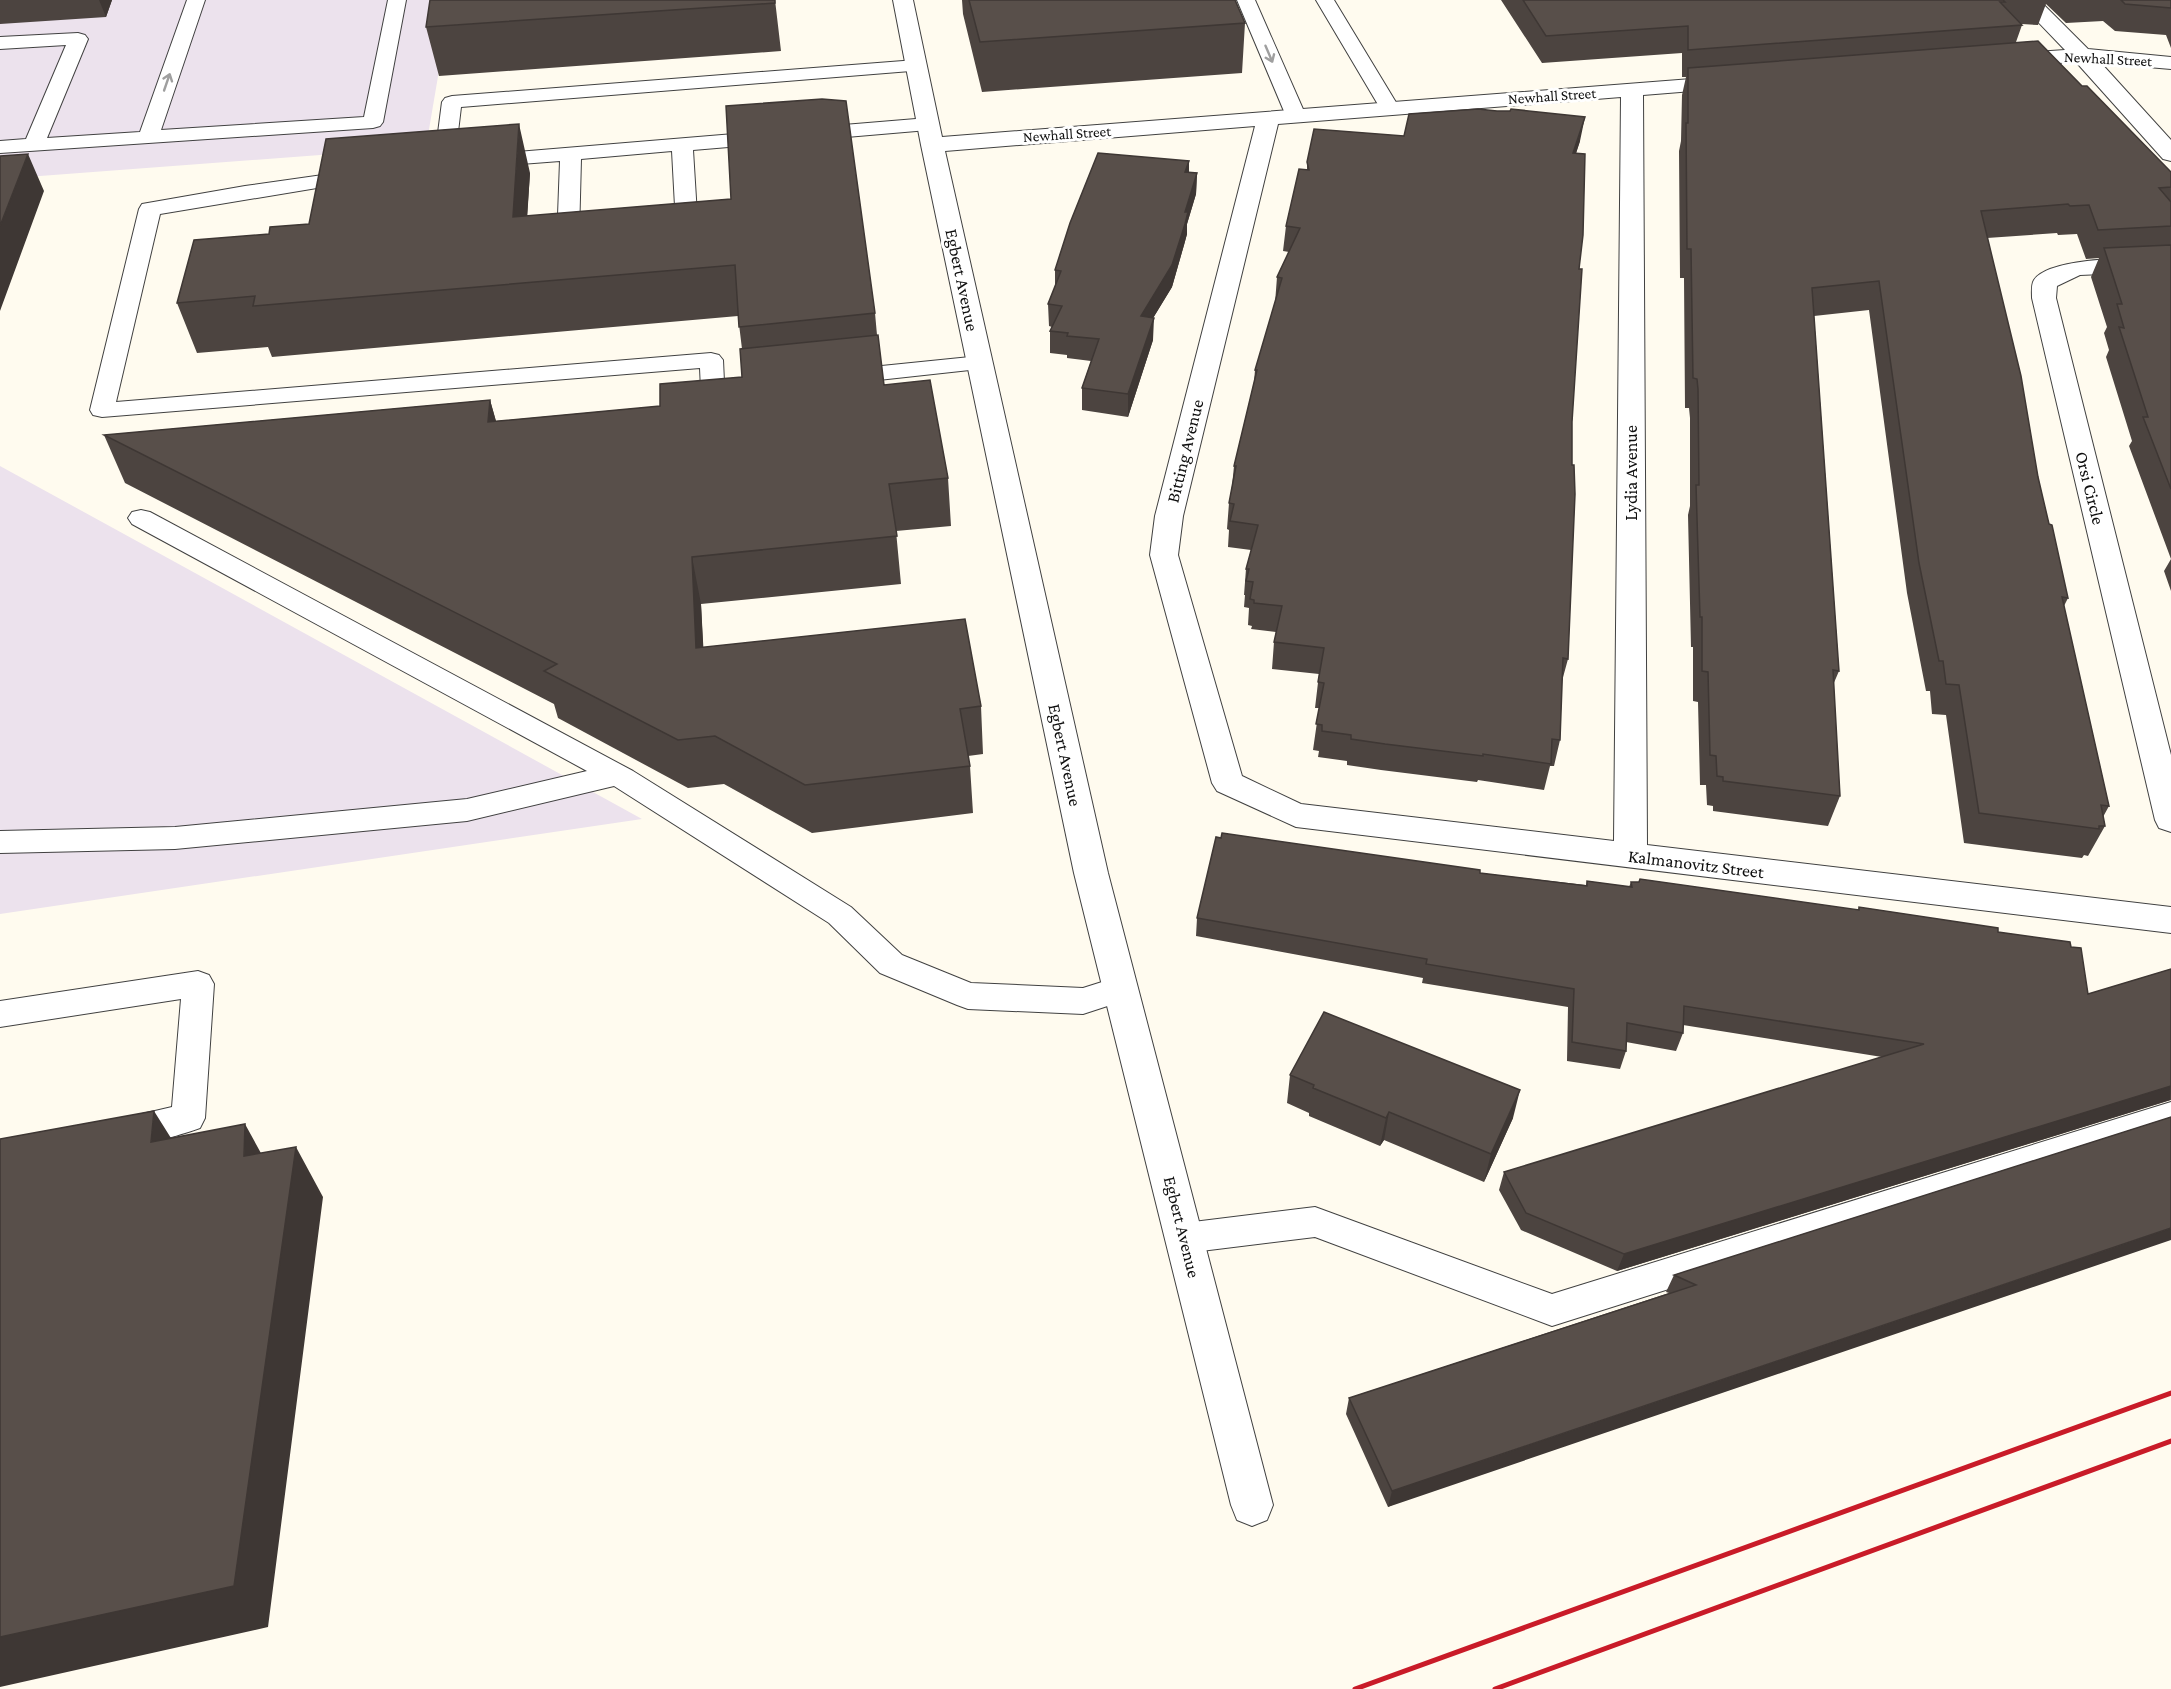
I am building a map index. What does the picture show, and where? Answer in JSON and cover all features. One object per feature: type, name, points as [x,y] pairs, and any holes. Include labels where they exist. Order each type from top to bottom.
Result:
[{"type":"street","name":"Egbert Avenue","points":[[903,0],[930,134],[1091,873],[1252,1505]]},
{"type":"street","points":[[2026,0],[2082,55],[2171,154]]},
{"type":"street","name":"Newhall Street","points":[[1988,62],[2082,55],[2171,63]]},
{"type":"street","name":"Newhall Street","points":[[930,134],[1268,118],[1751,81]]},
{"type":"street","name":"Lydia Avenue","points":[[1630,856],[1632,90]]},
{"type":"street","name":"Bitting Avenue","points":[[1228,783],[1164,555],[1169,516],[1268,118]]},
{"type":"street","name":"Orsi Circle","points":[[2171,264],[2076,268],[2045,282],[2044,298],[2171,820]]},
{"type":"street","name":"Kalmanovitz Street","points":[[1228,783],[1296,815],[2171,920]]},
{"type":"lane","points":[[148,137],[196,0]]},
{"type":"lane","points":[[0,147],[373,122],[398,0]]},
{"type":"lane","points":[[1246,0],[1296,116]]},
{"type":"lane","points":[[1325,0],[1390,109]]},
{"type":"lane","points":[[0,43],[78,39],[34,144]]},
{"type":"lane","points":[[444,164],[452,102],[916,66]]},
{"type":"lane","points":[[421,167],[682,144],[930,134]]},
{"type":"lane","points":[[651,234],[687,231],[682,144]]},
{"type":"lane","points":[[571,153],[568,242],[603,238]]},
{"type":"lane","points":[[374,174],[245,192],[150,209],[102,410],[711,360],[713,390],[771,384]]},
{"type":"lane","points":[[818,379],[980,363]]},
{"type":"lane","points":[[141,518],[617,775],[840,915],[891,964],[968,996],[1083,1001],[1121,989]]},
{"type":"lane","points":[[0,842],[175,837],[467,810],[617,775]]},
{"type":"lane","points":[[0,1014],[198,984],[188,1118],[94,1137]]},
{"type":"lane","points":[[1185,1238],[1315,1222],[1552,1310],[2171,1116]]},
{"type":"shaded area","points":[[0,0],[451,0],[426,147],[0,179]]},
{"type":"shaded area","points":[[0,466],[175,562],[642,819],[0,914]]},
{"type":"building","points":[[430,0],[775,0],[775,3],[426,27]]},
{"type":"building","points":[[969,0],[1235,0],[1245,23],[980,42]]},
{"type":"building","points":[[1523,0],[2003,0],[2005,2],[2000,2],[2022,25],[1688,50],[1688,26],[1546,36]]},
{"type":"building","points":[[2121,0],[2171,0],[2171,8],[2125,4]]},
{"type":"building","points":[[2038,41],[2082,86],[2087,86],[2171,172],[2171,187],[2159,188],[2171,202],[2171,226],[2098,230],[2089,205],[2070,206],[2068,204],[1981,211],[2021,376],[2038,477],[2049,524],[2052,525],[2068,598],[2062,597],[2109,806],[2101,805],[2105,826],[2099,826],[2099,829],[1979,813],[1959,685],[1946,684],[1943,661],[1939,661],[1919,563],[1879,281],[1812,288],[1839,671],[1833,670],[1840,796],[1723,781],[1723,777],[1717,776],[1716,756],[1710,755],[1708,672],[1702,671],[1696,485],[1699,485],[1698,389],[1697,379],[1693,378],[1691,249],[1687,249],[1688,68]]},
{"type":"building","points":[[822,99],[846,101],[875,313],[739,327],[735,265],[253,306],[255,296],[177,303],[194,240],[269,234],[270,227],[309,224],[326,139],[519,124],[513,217],[731,199],[726,106]]},
{"type":"building","points":[[1478,109],[1510,111],[1511,109],[1585,117],[1573,153],[1585,154],[1583,235],[1579,269],[1582,269],[1572,422],[1575,494],[1568,659],[1563,658],[1560,740],[1552,739],[1551,764],[1385,744],[1351,739],[1351,735],[1322,731],[1322,725],[1316,724],[1324,683],[1318,682],[1324,648],[1274,642],[1282,606],[1254,603],[1254,600],[1250,599],[1253,582],[1246,581],[1249,569],[1246,569],[1258,525],[1230,521],[1234,504],[1229,503],[1236,466],[1234,466],[1257,370],[1255,370],[1282,278],[1277,277],[1300,228],[1286,226],[1299,169],[1309,170],[1307,162],[1314,129],[1404,136],[1409,114]]},
{"type":"building","points":[[1098,153],[1189,161],[1185,172],[1197,173],[1172,265],[1141,316],[1154,318],[1128,394],[1082,388],[1099,339],[1067,336],[1068,333],[1050,331],[1062,306],[1048,304],[1061,271],[1055,270],[1070,223]]},
{"type":"building","points":[[28,154],[0,226],[0,156]]},
{"type":"building","points":[[2171,245],[2171,489],[2143,417],[2148,417],[2119,327],[2124,328],[2117,304],[2122,304],[2104,248]]},
{"type":"building","points":[[878,335],[884,385],[930,380],[948,478],[889,484],[897,536],[692,557],[696,648],[965,619],[981,706],[960,709],[970,766],[805,785],[715,736],[678,740],[544,671],[557,664],[104,435],[490,400],[488,422],[660,406],[660,384],[742,377],[740,349]]},
{"type":"building","points":[[1222,833],[1480,870],[1480,873],[1587,886],[1587,881],[1632,887],[1631,882],[1639,882],[1640,879],[1859,910],[1859,907],[1998,928],[1998,932],[2070,942],[2071,947],[2081,948],[2088,994],[2171,969],[2171,1086],[1624,1254],[1526,1213],[1504,1172],[1924,1044],[1684,1006],[1683,1033],[1627,1023],[1626,1051],[1572,1042],[1574,989],[1426,964],[1427,959],[1197,918],[1216,837],[1221,838]]},
{"type":"building","points":[[1324,1012],[1520,1090],[1491,1154],[1389,1112],[1386,1118],[1313,1088],[1314,1085],[1290,1075]]},
{"type":"building","points":[[154,1111],[151,1142],[245,1124],[244,1156],[296,1147],[234,1586],[0,1637],[0,1139]]},
{"type":"building","points":[[2171,1117],[2171,1228],[1392,1491],[1349,1398],[1696,1285],[1674,1275]]},
{"type":"railway","points":[[1355,1689],[2171,1393]]},
{"type":"railway","points":[[1495,1689],[2171,1441]]}]
